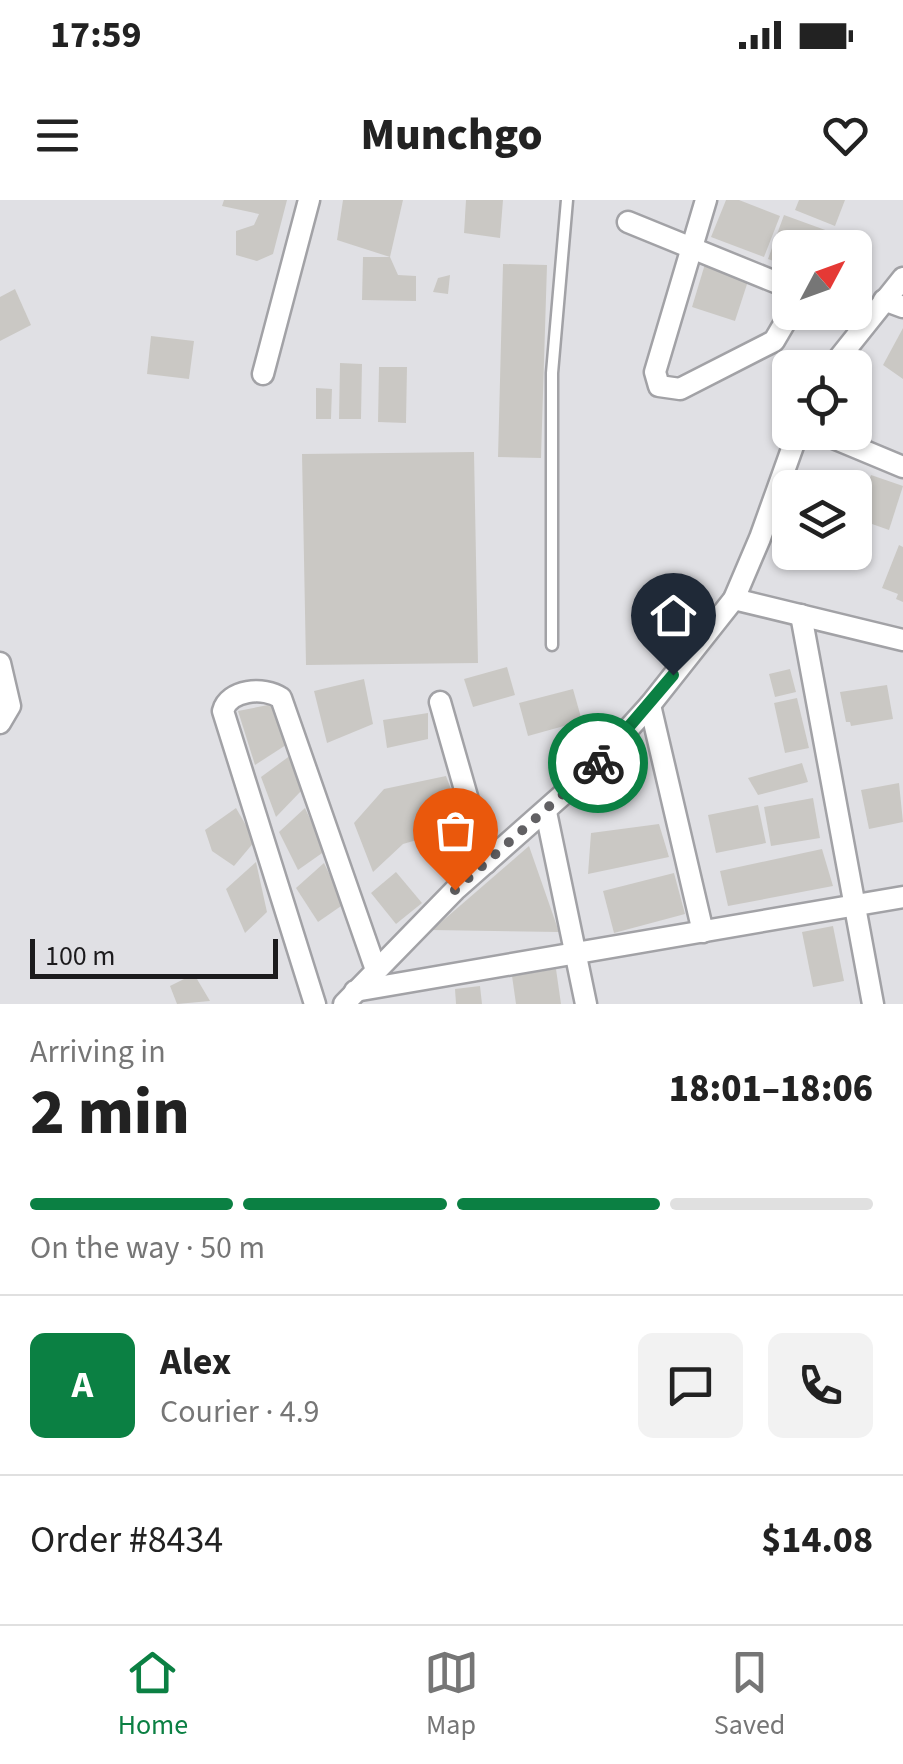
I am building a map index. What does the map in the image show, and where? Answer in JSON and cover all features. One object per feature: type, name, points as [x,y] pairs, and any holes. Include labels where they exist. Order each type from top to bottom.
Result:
[{"type":"street","points":[[263,374],[309,200]]},
{"type":"street","points":[[706,200],[656,372],[659,386],[680,389],[774,341],[780,330]]},
{"type":"street","points":[[628,222],[772,280]]},
{"type":"street","points":[[846,350],[903,278]]},
{"type":"street","points":[[350,998],[455,890],[593,768],[650,706],[734,599],[791,450]]},
{"type":"street","points":[[862,450],[903,467]]},
{"type":"street","points":[[734,599],[903,640]]},
{"type":"street","points":[[800,615],[873,1004]]},
{"type":"street","points":[[0,662],[10,706],[0,723]]},
{"type":"street","points":[[314,1004],[223,711],[226,699],[233,695],[274,693],[281,698],[376,970]]},
{"type":"street","points":[[440,702],[486,863]]},
{"type":"street","points":[[650,706],[703,932]]},
{"type":"street","points":[[546,812],[586,1004]]},
{"type":"street","points":[[350,998],[574,952],[903,898]]},
{"type":"lane","points":[[552,645],[552,373],[566,200]]},
{"type":"building","points":[[224,200],[287,200],[273,254],[257,261],[236,255],[236,231],[254,225],[259,214],[222,206]]},
{"type":"building","points":[[343,200],[403,200],[390,257],[337,240]]},
{"type":"building","points":[[466,200],[503,200],[500,238],[464,233]]},
{"type":"building","points":[[726,200],[739,200],[780,216],[764,257],[711,237]]},
{"type":"building","points":[[799,200],[845,200],[835,226],[795,210]]},
{"type":"building","points":[[784,215],[825,230],[779,230]]},
{"type":"building","points":[[363,257],[390,257],[398,275],[416,276],[416,301],[362,300]]},
{"type":"building","points":[[503,264],[547,265],[541,458],[498,457]]},
{"type":"building","points":[[705,264],[749,278],[735,321],[692,307]]},
{"type":"building","points":[[450,275],[448,294],[433,292],[438,278]]},
{"type":"building","points":[[15,289],[31,325],[0,341],[0,297]]},
{"type":"building","points":[[903,328],[903,379],[883,365]]},
{"type":"building","points":[[151,336],[194,341],[189,379],[147,374]]},
{"type":"building","points":[[340,363],[362,364],[361,419],[339,419]]},
{"type":"building","points":[[379,367],[407,367],[406,423],[378,422]]},
{"type":"building","points":[[316,388],[332,389],[331,419],[316,419]]},
{"type":"building","points":[[474,452],[478,663],[306,665],[302,454]]},
{"type":"building","points":[[872,475],[903,486],[889,530],[872,524]]},
{"type":"building","points":[[899,545],[903,547],[903,602],[896,599],[898,594],[882,588]]},
{"type":"building","points":[[507,667],[515,695],[473,707],[464,679]]},
{"type":"building","points":[[790,669],[796,692],[775,697],[769,674]]},
{"type":"building","points":[[364,679],[373,724],[327,743],[314,691]]},
{"type":"building","points":[[887,685],[893,719],[851,726],[846,722],[840,692]]},
{"type":"building","points":[[573,689],[582,721],[528,736],[519,703]]},
{"type":"building","points":[[797,698],[809,748],[785,753],[774,703]]},
{"type":"building","points":[[273,704],[286,745],[255,765],[238,711]]},
{"type":"building","points":[[428,713],[428,739],[387,748],[383,720]]},
{"type":"building","points":[[291,755],[302,790],[276,817],[261,777]]},
{"type":"building","points":[[802,763],[808,782],[758,795],[748,778]]},
{"type":"building","points":[[446,776],[465,826],[403,844],[373,872],[354,823],[384,789]]},
{"type":"building","points":[[899,783],[903,822],[869,829],[861,790]]},
{"type":"building","points":[[813,798],[820,838],[771,846],[764,807]]},
{"type":"building","points":[[758,805],[766,843],[716,853],[708,815]]},
{"type":"building","points":[[236,808],[255,841],[234,866],[212,851],[205,830]]},
{"type":"building","points":[[305,808],[325,851],[298,870],[279,832]]},
{"type":"building","points":[[659,824],[669,857],[588,874],[591,833]]},
{"type":"building","points":[[529,846],[559,932],[432,930]]},
{"type":"building","points":[[822,849],[833,886],[728,906],[720,871]]},
{"type":"building","points":[[256,862],[267,912],[245,933],[226,889]]},
{"type":"building","points":[[324,863],[344,904],[318,922],[296,888]]},
{"type":"building","points":[[396,872],[422,903],[396,924],[371,893]]},
{"type":"building","points":[[674,873],[685,914],[614,933],[603,891]]},
{"type":"building","points":[[833,926],[844,981],[813,987],[802,932]]},
{"type":"building","points":[[556,969],[561,1004],[516,1004],[512,976]]},
{"type":"building","points":[[194,974],[210,1001],[177,1004],[170,986]]},
{"type":"building","points":[[480,986],[482,1004],[456,1004],[455,989]]},
{"type":"way so far","points":[[455,890],[598,763]]},
{"type":"route","points":[[598,763],[673,675]]}]
